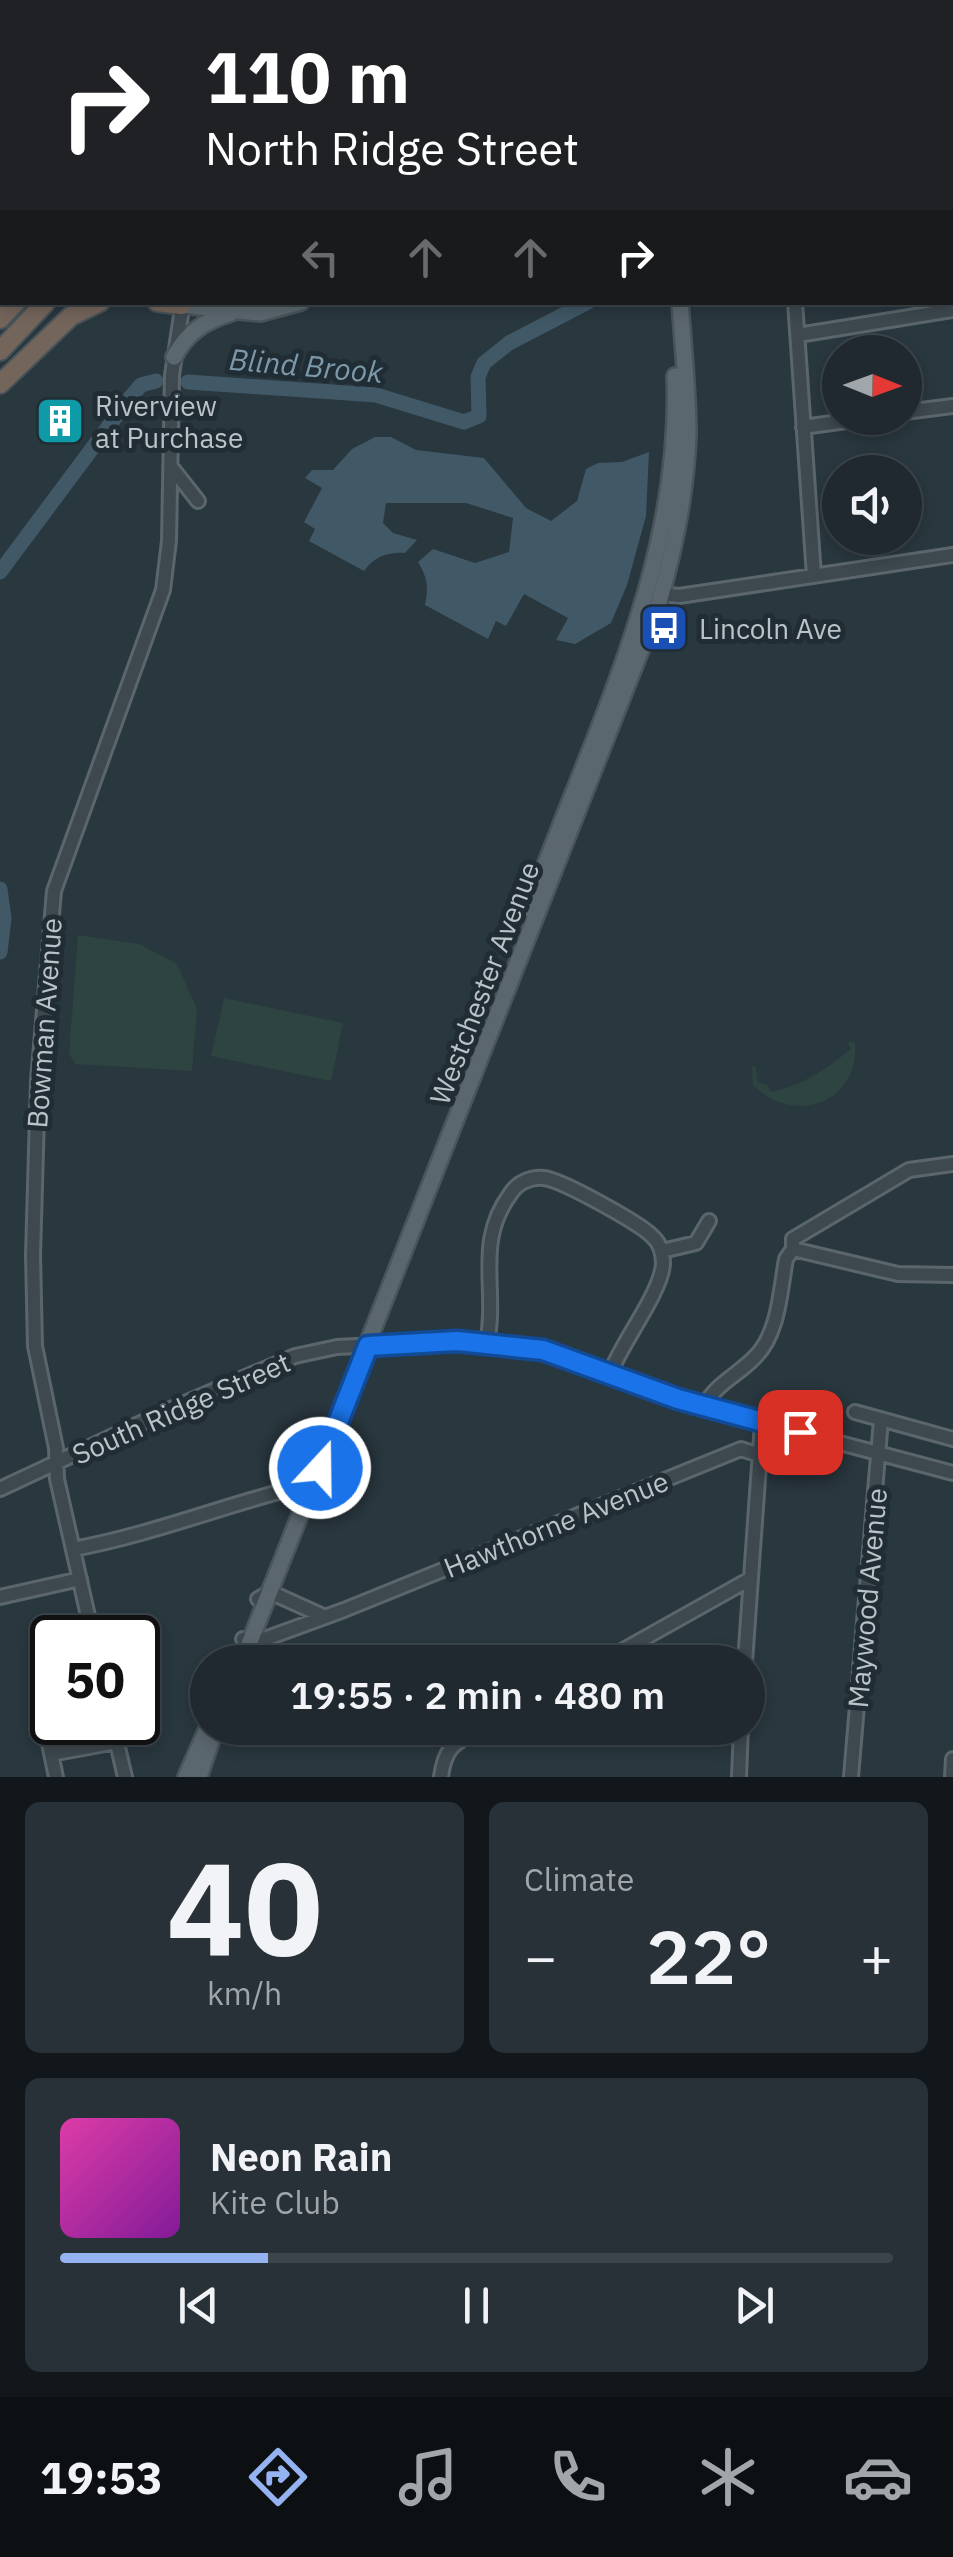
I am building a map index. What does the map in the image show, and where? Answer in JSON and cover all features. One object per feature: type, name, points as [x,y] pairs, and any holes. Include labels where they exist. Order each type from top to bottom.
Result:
[{"type":"highway","points":[[0,351],[43,305]]},
{"type":"highway","points":[[0,384],[71,316],[94,305]]},
{"type":"main road","points":[[190,305],[235,312],[271,312],[292,305]]},
{"type":"main road","name":"Westchester Avenue","points":[[654,593],[673,466],[676,407],[672,305]]},
{"type":"main road","name":"Westchester Avenue","points":[[244,1645],[363,1346],[680,519],[688,417],[680,305]]},
{"type":"main road","points":[[174,357],[202,324],[235,312]]},
{"type":"main road","name":"Westchester Avenue","points":[[245,1645],[246,1641]]},
{"type":"main road","points":[[186,1777],[200,1745]]},
{"type":"main road","points":[[199,1777],[211,1745]]},
{"type":"street","name":"Bowman Avenue","points":[[88,1615],[57,1479],[34,1324],[38,1081],[48,926],[54,891],[163,590],[169,541],[174,357],[183,305]]},
{"type":"street","points":[[795,305],[814,576]]},
{"type":"street","points":[[798,335],[953,310]]},
{"type":"street","points":[[922,410],[953,406]]},
{"type":"street","points":[[803,426],[822,424]]},
{"type":"street","points":[[170,464],[198,501]]},
{"type":"street","points":[[654,593],[679,596],[953,555]]},
{"type":"street","points":[[704,1408],[718,1386],[752,1360],[772,1333],[793,1238],[890,1179],[926,1166],[953,1164]]},
{"type":"street","points":[[610,1374],[656,1285],[663,1267],[662,1251],[652,1235],[633,1222],[563,1185],[543,1178],[522,1182],[508,1196],[488,1249],[487,1342],[543,1350],[704,1408],[953,1471]]},
{"type":"street","points":[[662,1251],[696,1242],[710,1221]]},
{"type":"street","points":[[793,1250],[898,1274],[953,1276]]},
{"type":"street","name":"South Ridge Street","points":[[0,1489],[255,1370],[295,1356],[363,1346],[487,1342]]},
{"type":"street","points":[[855,1412],[953,1440]]},
{"type":"street","name":"Maywood Avenue","points":[[852,1777],[881,1420]]},
{"type":"street","points":[[746,1645],[762,1423]]},
{"type":"street","name":"Hawthorne Avenue","points":[[246,1641],[274,1636],[344,1610],[742,1449],[759,1455]]},
{"type":"street","points":[[73,1549],[120,1540],[277,1490],[308,1484]]},
{"type":"street","points":[[0,1597],[80,1579]]},
{"type":"street","points":[[632,1645],[750,1579]]},
{"type":"street","points":[[264,1596],[324,1616]]},
{"type":"street","points":[[49,1745],[56,1777]]},
{"type":"street","points":[[51,1754],[100,1745]]},
{"type":"street","points":[[117,1745],[125,1777]]},
{"type":"street","points":[[442,1777],[444,1756],[456,1745]]},
{"type":"street","points":[[739,1777],[741,1745]]},
{"type":"street","points":[[952,1777],[953,1758]]},
{"type":"green space","points":[[78,935],[139,944],[177,964],[197,1009],[192,1071],[75,1064],[69,1054]]},
{"type":"green space","points":[[224,998],[343,1023],[331,1081],[211,1056]]},
{"type":"green space","points":[[851,1041],[855,1043],[854,1064],[847,1081],[821,1102],[787,1104],[753,1085],[752,1066],[756,1067],[757,1081],[768,1086],[770,1092],[803,1081],[833,1063],[851,1049]]},
{"type":"water","points":[[375,437],[391,437],[416,450],[484,458],[526,508],[551,521],[577,501],[586,469],[649,452],[646,516],[627,585],[611,623],[575,644],[556,640],[568,618],[524,594],[506,626],[496,621],[488,639],[425,605],[426,582],[418,562],[433,549],[475,563],[509,552],[513,518],[466,503],[386,503],[383,523],[393,533],[417,540],[405,553],[382,556],[364,571],[309,541],[315,529],[304,522],[322,488],[305,478],[312,470],[333,470],[352,449]]},
{"type":"waterway","name":"Blind Brook","points":[[188,382],[376,395],[464,422],[479,416],[478,377],[484,363],[509,343],[582,305]]},
{"type":"waterway","name":"Blind Brook","points":[[0,572],[129,399],[141,385],[156,381]]},
{"type":"waterway","name":"Blind Brook","points":[[0,889],[4,918],[0,952]]},
{"type":"place","name":"Riverview at Purchase","points":[[60,421]]},
{"type":"place","name":"Lincoln Ave","points":[[664,628]]},
{"type":"route","points":[[320,1468],[368,1346],[457,1341],[543,1350],[704,1408],[800,1432]]}]
